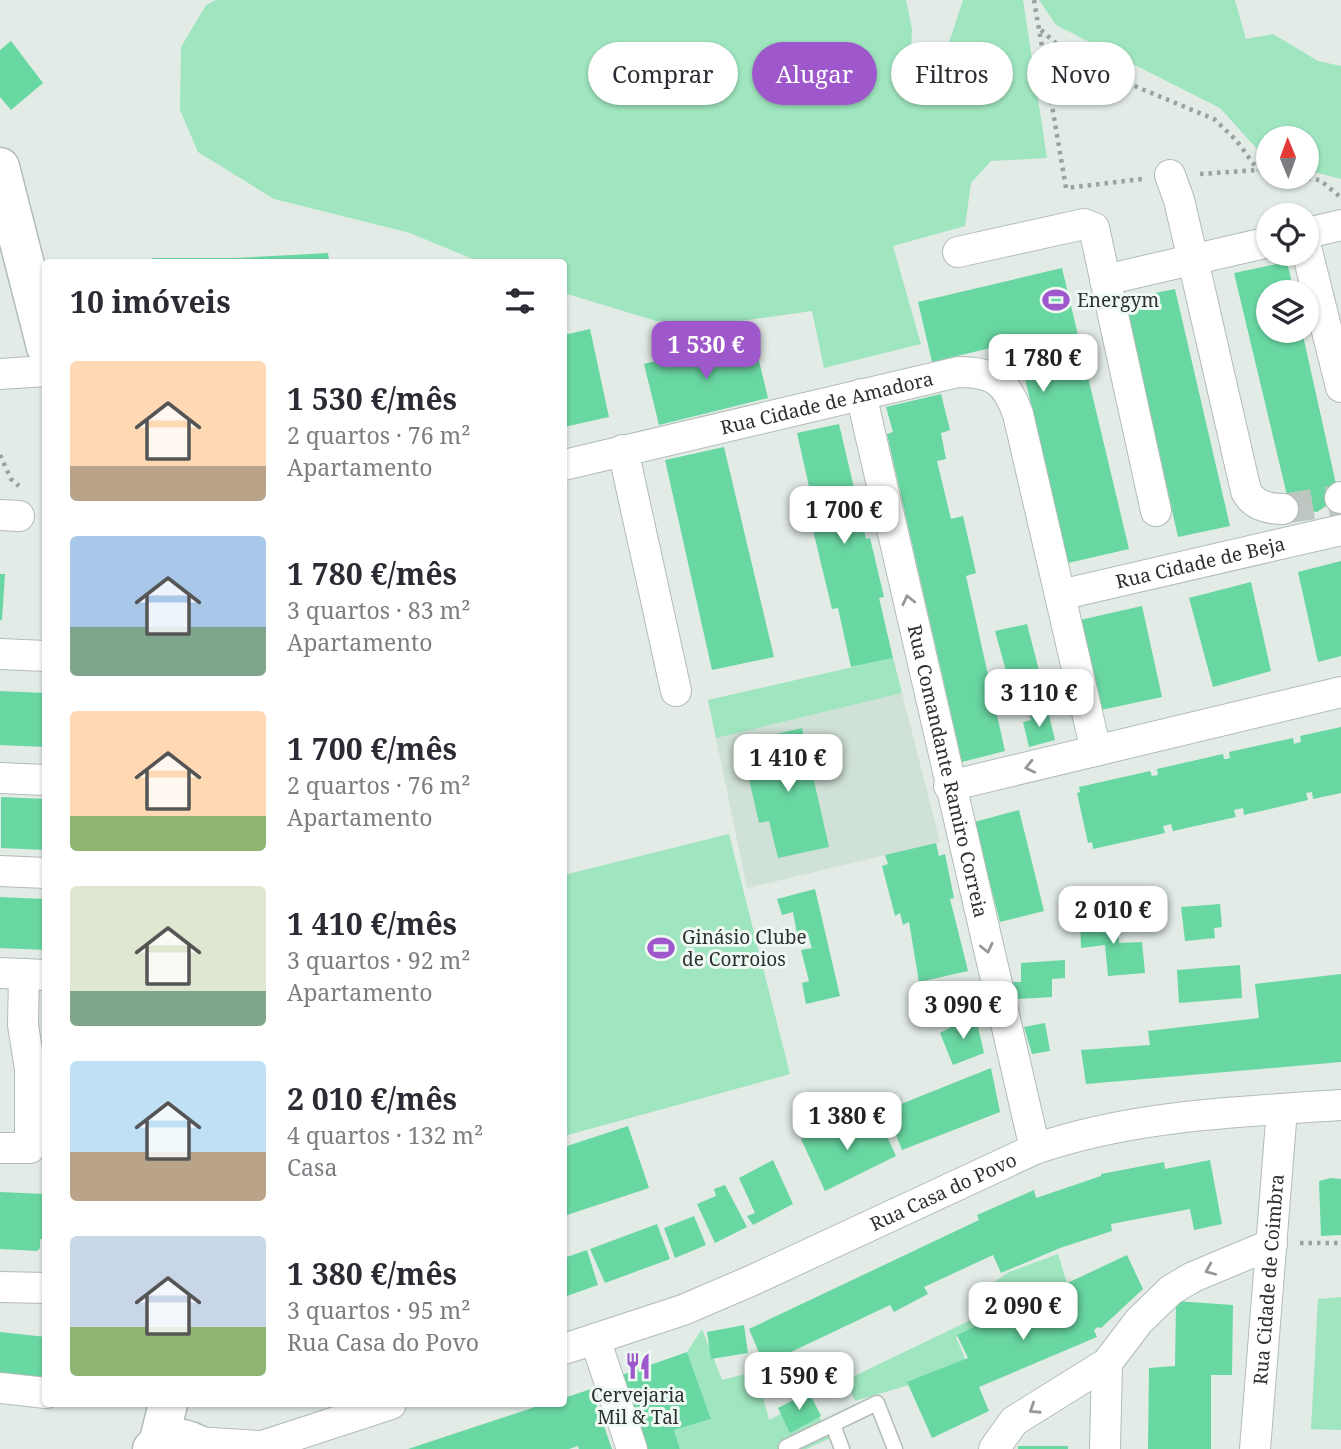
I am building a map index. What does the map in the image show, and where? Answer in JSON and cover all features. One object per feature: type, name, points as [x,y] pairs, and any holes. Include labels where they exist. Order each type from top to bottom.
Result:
[{"type":"main road","points":[[0,167],[42,330]]},
{"type":"main road","points":[[169,1407],[179,1438]]},
{"type":"street","points":[[1170,175],[1179,200],[1246,491],[1252,500],[1263,506],[1283,509]]},
{"type":"street","points":[[958,252],[1084,224],[1094,228],[1156,511]]},
{"type":"street","points":[[1319,230],[1341,225]]},
{"type":"street","points":[[1105,280],[1256,245]]},
{"type":"street","points":[[1311,266],[1341,387]]},
{"type":"street","points":[[0,374],[42,371]]},
{"type":"street","name":"Rua Cidade de Amadora","points":[[567,464],[958,372],[979,372],[999,380],[1011,394],[1018,414],[1096,751]]},
{"type":"street","name":"Rua Comandante Ramiro Correia","points":[[861,394],[949,786],[1035,1149]]},
{"type":"street","points":[[623,450],[676,691]]},
{"type":"street","name":"Rua Cidade de Beja","points":[[1060,595],[1341,530]]},
{"type":"street","points":[[0,654],[42,656]]},
{"type":"street","points":[[949,786],[1341,692]]},
{"type":"street","points":[[0,778],[42,780]]},
{"type":"street","points":[[0,872],[42,873]]},
{"type":"street","points":[[0,1148],[30,1148],[30,1069],[23,1025],[23,974]]},
{"type":"street","name":"Rua Casa do Povo","points":[[567,1348],[683,1310],[754,1280],[1035,1149],[1073,1136],[1138,1122],[1341,1105]]},
{"type":"street","name":"Rua Cidade de Coimbra","points":[[1255,1449],[1282,1109]]},
{"type":"street","points":[[994,1449],[1014,1422],[1107,1363],[1139,1321],[1171,1290],[1194,1277],[1272,1244]]},
{"type":"street","points":[[0,1287],[42,1288]]},
{"type":"street","points":[[595,1339],[632,1449]]},
{"type":"street","points":[[1105,1449],[1107,1363]]},
{"type":"street","points":[[0,1388],[42,1393]]},
{"type":"street","points":[[179,1438],[255,1448],[382,1407]]},
{"type":"lane","points":[[787,1449],[786,1447],[877,1404],[895,1449]]},
{"type":"lane","points":[[833,1425],[842,1449]]},
{"type":"path","points":[[1034,0],[1066,188]]},
{"type":"path","points":[[1040,29],[1077,62],[1214,119],[1237,140],[1256,167]]},
{"type":"path","points":[[1320,180],[1336,192],[1341,200]]},
{"type":"path","points":[[0,455],[11,480],[20,486]]},
{"type":"path","points":[[1272,1244],[1341,1243]]},
{"type":"shaded area","points":[[893,658],[940,842],[747,888],[708,700]]},
{"type":"green space","points":[[216,0],[906,0],[912,29],[911,42],[891,42],[891,105],[1013,105],[1013,42],[949,42],[963,0],[1023,0],[1029,42],[1027,42],[1027,105],[1039,105],[1047,158],[991,161],[971,183],[965,226],[893,246],[921,344],[824,368],[812,311],[740,321],[656,321],[567,294],[567,259],[473,259],[410,233],[274,199],[198,152],[180,110],[181,47],[206,5]]},
{"type":"green space","points":[[1039,0],[1235,0],[1246,39],[1273,34],[1318,61],[1341,66],[1341,179],[1320,173],[1320,126],[1256,126],[1256,148],[1220,108],[1135,65],[1135,42],[1090,42],[1056,25]]},
{"type":"green space","points":[[893,658],[902,693],[716,738],[708,700]]},
{"type":"green space","name":"Ginásio Clube de Corroios","points":[[729,834],[790,1074],[567,1135],[567,874]]},
{"type":"green space","points":[[1058,1254],[1070,1293],[956,1337],[967,1363],[909,1385],[855,1401],[846,1380],[977,1317],[970,1298],[1009,1272]]},
{"type":"green space","points":[[1341,1297],[1341,1430],[1311,1429],[1318,1299]]},
{"type":"green space","points":[[702,1329],[722,1380],[756,1371],[769,1420],[810,1399],[831,1438],[806,1449],[680,1449],[674,1430],[711,1419],[687,1352]]},
{"type":"building","points":[[11,41],[43,83],[11,110],[0,97],[0,50]]},
{"type":"building","points":[[328,253],[329,259],[152,259]]},
{"type":"building","points":[[1268,266],[1288,266],[1291,280],[1256,280],[1256,343],[1305,343],[1340,502],[1329,504],[1317,512],[1291,512],[1234,273]]},
{"type":"building","points":[[1062,268],[1129,549],[1068,563],[1020,357],[1003,345],[932,362],[918,302]]},
{"type":"building","points":[[1175,289],[1230,526],[1178,537],[1125,299]]},
{"type":"building","points":[[590,329],[609,417],[567,426],[567,334]]},
{"type":"building","points":[[753,336],[768,398],[659,425],[644,364]]},
{"type":"building","points":[[941,394],[950,430],[941,433],[946,459],[937,461],[951,519],[963,516],[976,573],[966,576],[1005,751],[962,762],[887,434],[893,432],[886,407]]},
{"type":"building","points":[[839,424],[866,539],[870,538],[884,597],[879,598],[893,658],[851,667],[838,608],[832,609],[804,493],[810,491],[797,433]]},
{"type":"building","points":[[724,447],[774,657],[712,670],[665,460]]},
{"type":"building","points":[[1341,561],[1341,656],[1318,662],[1298,572]]},
{"type":"building","points":[[0,574],[5,574],[2,620],[0,620]]},
{"type":"building","points":[[1251,582],[1271,671],[1213,687],[1189,598]]},
{"type":"building","points":[[1142,606],[1162,697],[1101,710],[1080,620]]},
{"type":"building","points":[[1027,624],[1042,682],[1011,689],[995,631]]},
{"type":"building","points":[[0,691],[42,693],[42,747],[0,745]]},
{"type":"building","points":[[1048,711],[1055,740],[1029,747],[1023,722],[1031,720],[1030,716]]},
{"type":"building","points":[[1341,727],[1341,793],[1313,799],[1312,792],[1306,793],[1308,800],[1244,815],[1243,808],[1234,810],[1236,817],[1173,831],[1171,824],[1163,826],[1165,833],[1093,849],[1092,842],[1088,843],[1077,793],[1080,792],[1079,787],[1150,771],[1152,776],[1158,775],[1157,769],[1223,754],[1226,759],[1230,758],[1229,752],[1293,738],[1294,744],[1301,742],[1300,736]]},
{"type":"building","points":[[802,728],[829,847],[778,858],[769,821],[759,823],[749,779],[759,777],[751,740]]},
{"type":"building","points":[[1,797],[42,799],[42,850],[1,848]]},
{"type":"building","points":[[1019,810],[1044,911],[1000,922],[974,822]]},
{"type":"building","points":[[936,843],[939,856],[945,854],[954,898],[950,899],[968,971],[919,982],[909,922],[903,925],[900,913],[895,916],[882,866],[888,864],[885,855]]},
{"type":"building","points":[[815,889],[840,996],[806,1004],[802,983],[809,981],[801,950],[812,948],[807,932],[797,934],[793,912],[782,915],[777,899]]},
{"type":"building","points":[[0,897],[42,899],[42,950],[0,948]]},
{"type":"building","points":[[1220,904],[1222,927],[1214,928],[1215,938],[1185,941],[1181,907]]},
{"type":"building","points":[[1118,915],[1119,943],[1142,942],[1145,973],[1108,976],[1105,945],[1081,948],[1080,919]]},
{"type":"building","points":[[1065,960],[1065,978],[1052,979],[1052,997],[1017,999],[1013,982],[1021,982],[1021,963]]},
{"type":"building","points":[[1240,965],[1242,998],[1179,1003],[1177,970]]},
{"type":"building","points":[[1341,974],[1341,1062],[1086,1084],[1081,1050],[1150,1045],[1148,1031],[1259,1018],[1255,984]]},
{"type":"building","points":[[969,982],[975,1014],[946,1020],[943,1012],[934,1013],[930,992]]},
{"type":"building","points":[[975,1014],[984,1053],[953,1065],[940,1033]]},
{"type":"building","points":[[1045,1023],[1050,1051],[1032,1054],[1024,1027]]},
{"type":"building","points":[[991,1068],[1000,1112],[902,1150],[886,1110]]},
{"type":"building","points":[[878,1117],[896,1156],[825,1191],[801,1139],[836,1121],[842,1135]]},
{"type":"building","points":[[628,1126],[649,1188],[567,1215],[567,1146]]},
{"type":"building","points":[[773,1160],[793,1204],[753,1225],[747,1216],[755,1213],[739,1178]]},
{"type":"building","points":[[1210,1160],[1222,1224],[1194,1230],[1190,1209],[1111,1224],[1112,1231],[1060,1248],[1001,1273],[993,1255],[924,1287],[928,1294],[894,1312],[890,1305],[791,1352],[794,1359],[766,1369],[749,1329],[979,1220],[977,1215],[1034,1190],[1036,1198],[1101,1174],[1164,1162],[1165,1169]]},
{"type":"building","points":[[1341,1179],[1341,1235],[1321,1236],[1319,1181]]},
{"type":"building","points":[[725,1185],[747,1227],[715,1243],[697,1204],[716,1196],[714,1189]]},
{"type":"building","points":[[0,1192],[42,1194],[40,1248],[37,1251],[0,1249]]},
{"type":"building","points":[[694,1216],[706,1245],[675,1258],[664,1228]]},
{"type":"building","points":[[657,1224],[670,1259],[605,1283],[590,1249]]},
{"type":"building","points":[[587,1250],[598,1285],[567,1296],[567,1257]]},
{"type":"building","points":[[1127,1255],[1143,1289],[1101,1328],[1094,1330],[1097,1337],[979,1387],[989,1411],[932,1438],[907,1382],[968,1358],[957,1335]]},
{"type":"building","points":[[1176,1301],[1233,1305],[1232,1375],[1211,1375],[1211,1449],[1148,1449],[1149,1368],[1175,1366]]},
{"type":"building","points":[[744,1325],[748,1353],[711,1359],[707,1332]]},
{"type":"building","points":[[0,1332],[42,1337],[42,1377],[0,1373]]},
{"type":"building","points":[[687,1352],[711,1419],[674,1430],[680,1449],[645,1449],[619,1376]]},
{"type":"building","points":[[591,1389],[612,1449],[579,1449],[578,1446],[569,1449],[408,1449],[535,1407],[567,1407],[567,1397]]},
{"type":"building","points":[[809,1392],[821,1416],[790,1433],[778,1408]]},
{"type":"building","points":[[1018,1446],[1068,1446],[1068,1449],[1018,1449]]},
{"type":"tunnel","points":[[1283,509],[1340,498]]},
{"type":"place","name":"Energym","points":[[1056,300]]},
{"type":"place","name":"Ginásio Clube de Corroios","points":[[661,948]]},
{"type":"place","name":"Cervejaria Mil & Tal","points":[[638,1366]]}]
